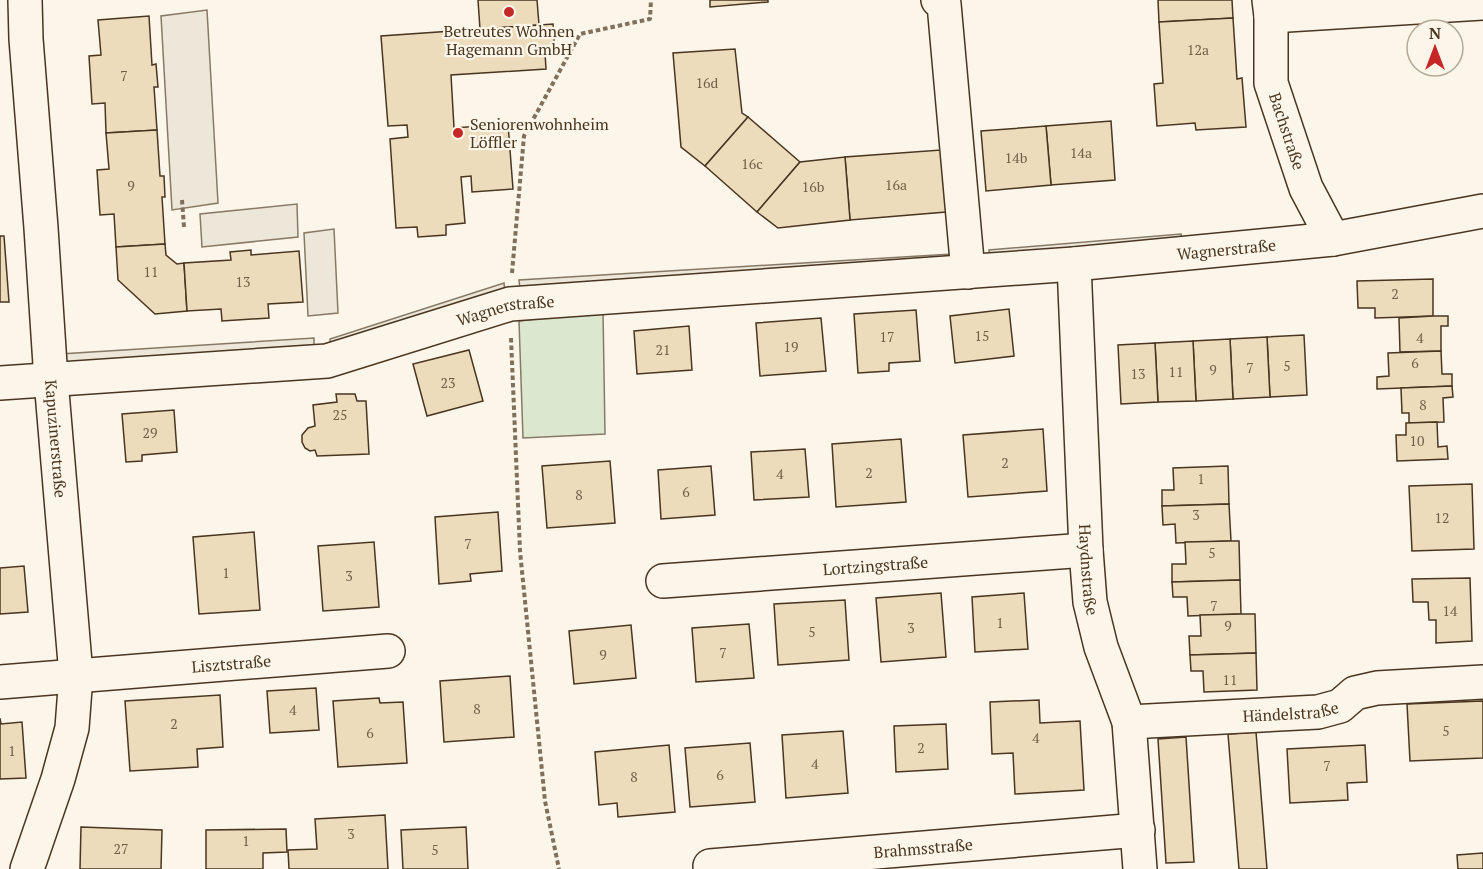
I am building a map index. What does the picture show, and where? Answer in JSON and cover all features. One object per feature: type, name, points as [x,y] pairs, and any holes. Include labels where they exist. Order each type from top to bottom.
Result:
[{"type":"street","name":"Kapuzinerstraße","points":[[25,0],[13,40],[41,228],[51,380],[76,675],[72,728],[58,779],[27,869]]},
{"type":"street","points":[[938,0],[944,4],[968,272]]},
{"type":"street","name":"Bachstraße","points":[[1333,239],[1306,188],[1271,83],[1270,8],[1483,3]]},
{"type":"street","name":"Wagnerstraße","points":[[0,383],[327,361],[510,304],[1074,264],[1333,239],[1483,212]]},
{"type":"street","name":"Haydnstraße","points":[[1074,264],[1090,602],[1101,647],[1129,722],[1140,869]]},
{"type":"street","name":"Lortzingstraße","points":[[663,581],[1086,550]]},
{"type":"street","name":"Lisztstraße","points":[[0,682],[388,651]]},
{"type":"street","name":"Händelstraße","points":[[1129,722],[1318,712],[1340,706],[1355,693],[1377,688],[1483,682]]},
{"type":"street","name":"Brahmsstraße","points":[[710,866],[1138,830]]},
{"type":"path","points":[[559,869],[545,801],[520,551],[510,304],[524,136],[580,34],[650,19],[651,0]]},
{"type":"path","points":[[182,200],[184,227]]},
{"type":"green space","points":[[603,311],[605,434],[523,438],[519,321]]},
{"type":"shaded area","points":[[207,10],[218,203],[172,210],[161,16]]},
{"type":"shaded area","points":[[297,204],[298,237],[202,247],[200,214]]},
{"type":"shaded area","points":[[334,229],[338,313],[308,316],[304,233]]},
{"type":"shaded area","points":[[1181,234],[1183,244],[990,262],[989,250]]},
{"type":"shaded area","points":[[952,254],[952,264],[520,289],[519,280]]},
{"type":"shaded area","points":[[504,283],[505,293],[331,348],[330,339]]},
{"type":"shaded area","points":[[314,338],[314,351],[61,367],[60,354]]},
{"type":"building","name":"Betreutes Wohnen Hagemann GmbH","points":[[478,0],[537,0],[539,25],[480,29]]},
{"type":"building","points":[[710,0],[768,0],[768,2],[710,7]]},
{"type":"building","points":[[1158,0],[1232,0],[1233,18],[1159,22]]},
{"type":"building","points":[[149,16],[152,65],[156,64],[158,87],[154,87],[157,130],[106,133],[105,103],[92,104],[89,56],[101,55],[98,20]]},
{"type":"building","points":[[1233,18],[1237,79],[1242,78],[1246,127],[1196,130],[1195,123],[1157,126],[1154,84],[1163,83],[1159,22]]},
{"type":"building","name":"Seniorenwohnheim Löffler","points":[[553,24],[555,53],[545,53],[546,69],[451,75],[454,128],[508,124],[513,189],[472,192],[471,176],[461,177],[465,223],[446,225],[446,235],[418,237],[417,227],[396,228],[390,139],[408,137],[407,125],[388,126],[381,36]]},
{"type":"building","points":[[735,49],[742,113],[748,117],[705,166],[681,147],[673,53]]},
{"type":"building","points":[[748,117],[800,162],[757,212],[705,166]]},
{"type":"building","points":[[1111,121],[1115,180],[1051,185],[1046,126]]},
{"type":"building","points":[[1046,126],[1051,185],[986,191],[981,131]]},
{"type":"building","points":[[157,130],[160,176],[164,176],[165,197],[162,197],[165,244],[116,247],[114,214],[100,215],[97,170],[109,169],[106,133]]},
{"type":"building","points":[[941,150],[946,212],[850,220],[845,157]]},
{"type":"building","points":[[845,157],[850,220],[778,228],[757,212],[800,162]]},
{"type":"building","points":[[0,236],[4,236],[9,302],[0,302]]},
{"type":"building","points":[[165,244],[166,255],[177,264],[184,263],[187,311],[155,314],[118,280],[116,247]]},
{"type":"building","points":[[251,250],[251,255],[299,251],[303,302],[268,304],[269,318],[222,321],[221,309],[187,311],[184,263],[231,260],[230,252]]},
{"type":"building","points":[[1433,279],[1433,316],[1375,318],[1375,308],[1358,308],[1357,281]]},
{"type":"building","points":[[1009,309],[1014,356],[955,363],[950,316]]},
{"type":"building","points":[[916,310],[920,361],[889,363],[889,371],[858,373],[854,314]]},
{"type":"building","points":[[1448,316],[1448,326],[1441,326],[1441,351],[1400,352],[1399,318]]},
{"type":"building","points":[[821,318],[826,371],[760,376],[756,323]]},
{"type":"building","points":[[689,326],[692,370],[637,374],[634,331]]},
{"type":"building","points":[[1304,335],[1307,395],[1270,397],[1267,337]]},
{"type":"building","points":[[1267,337],[1270,397],[1233,399],[1230,339]]},
{"type":"building","points":[[1230,339],[1233,399],[1196,401],[1193,341]]},
{"type":"building","points":[[1193,341],[1196,401],[1158,402],[1155,343]]},
{"type":"building","points":[[1155,343],[1158,402],[1121,404],[1118,345]]},
{"type":"building","points":[[469,350],[483,401],[427,416],[413,364]]},
{"type":"building","points":[[1441,351],[1442,374],[1452,374],[1452,386],[1377,389],[1377,377],[1389,376],[1388,353]]},
{"type":"building","points":[[1452,386],[1453,397],[1443,398],[1444,422],[1409,423],[1409,413],[1402,413],[1401,388]]},
{"type":"building","points":[[336,394],[355,394],[357,401],[366,401],[369,454],[317,456],[315,450],[310,451],[305,448],[302,435],[308,428],[315,426],[313,405],[337,402]]},
{"type":"building","points":[[174,410],[177,452],[142,455],[142,461],[126,462],[122,414]]},
{"type":"building","points":[[1437,422],[1438,447],[1447,446],[1448,459],[1397,461],[1396,435],[1406,435],[1406,423]]},
{"type":"building","points":[[1043,429],[1047,491],[968,497],[963,435]]},
{"type":"building","points":[[901,439],[906,502],[836,507],[832,444]]},
{"type":"building","points":[[805,449],[809,497],[754,500],[751,452]]},
{"type":"building","points":[[610,461],[615,523],[547,528],[542,466]]},
{"type":"building","points":[[711,466],[715,515],[661,519],[658,470]]},
{"type":"building","points":[[1228,466],[1229,504],[1162,506],[1162,490],[1174,490],[1173,468]]},
{"type":"building","points":[[1472,484],[1474,549],[1412,551],[1409,486]]},
{"type":"building","points":[[1229,504],[1231,541],[1176,543],[1175,524],[1163,525],[1162,506]]},
{"type":"building","points":[[498,512],[502,571],[470,574],[471,581],[439,584],[435,517]]},
{"type":"building","points":[[254,532],[260,610],[199,614],[193,537]]},
{"type":"building","points":[[1239,541],[1240,580],[1172,582],[1172,564],[1186,564],[1185,542]]},
{"type":"building","points":[[374,542],[379,607],[323,611],[318,546]]},
{"type":"building","points":[[24,566],[28,612],[0,614],[0,568]]},
{"type":"building","points":[[1470,578],[1472,641],[1436,643],[1436,620],[1429,620],[1428,602],[1413,602],[1412,579]]},
{"type":"building","points":[[1240,580],[1241,614],[1188,616],[1187,597],[1173,597],[1172,582]]},
{"type":"building","points":[[941,593],[946,657],[881,662],[876,598]]},
{"type":"building","points":[[1024,593],[1028,649],[975,652],[972,597]]},
{"type":"building","points":[[845,600],[849,660],[778,665],[774,604]]},
{"type":"building","points":[[1255,614],[1256,653],[1190,655],[1189,636],[1201,636],[1200,615]]},
{"type":"building","points":[[749,624],[754,678],[696,682],[692,628]]},
{"type":"building","points":[[631,625],[636,678],[574,684],[569,631]]},
{"type":"building","points":[[1256,653],[1257,690],[1204,692],[1203,671],[1191,671],[1190,655]]},
{"type":"building","points":[[510,676],[514,737],[444,742],[440,681]]},
{"type":"building","points":[[316,688],[319,730],[270,733],[267,691]]},
{"type":"building","points":[[220,695],[223,747],[197,749],[198,767],[130,771],[125,701]]},
{"type":"building","points":[[379,698],[380,703],[403,702],[407,763],[338,767],[333,701]]},
{"type":"building","points":[[1039,700],[1040,723],[1080,721],[1084,790],[1015,794],[1013,753],[992,754],[990,702]]},
{"type":"building","points":[[1483,701],[1483,758],[1410,761],[1407,704]]},
{"type":"building","points":[[0,718],[1,724],[22,722],[26,778],[0,779]]},
{"type":"building","points":[[946,724],[948,769],[896,772],[894,726]]},
{"type":"building","points":[[843,731],[848,793],[786,798],[782,735]]},
{"type":"building","points":[[1256,732],[1267,869],[1239,869],[1228,734]]},
{"type":"building","points":[[1186,737],[1194,862],[1166,863],[1158,739]]},
{"type":"building","points":[[750,743],[755,802],[690,807],[685,748]]},
{"type":"building","points":[[669,745],[675,812],[618,817],[617,803],[599,805],[595,752]]},
{"type":"building","points":[[1365,745],[1367,782],[1347,783],[1348,800],[1290,803],[1287,749]]},
{"type":"building","points":[[385,815],[388,869],[289,869],[288,850],[317,849],[315,819]]},
{"type":"building","points":[[81,827],[162,830],[161,869],[80,869]]},
{"type":"building","points":[[466,827],[468,869],[403,869],[401,830]]},
{"type":"building","points":[[286,829],[287,852],[263,853],[263,869],[206,869],[206,830]]},
{"type":"building","points":[[1483,853],[1483,869],[1458,869],[1457,855]]},
{"type":"place","name":"Betreutes Wohnen Hagemann GmbH","points":[[509,12]]},
{"type":"place","name":"Seniorenwohnheim Löffler","points":[[458,133]]}]
